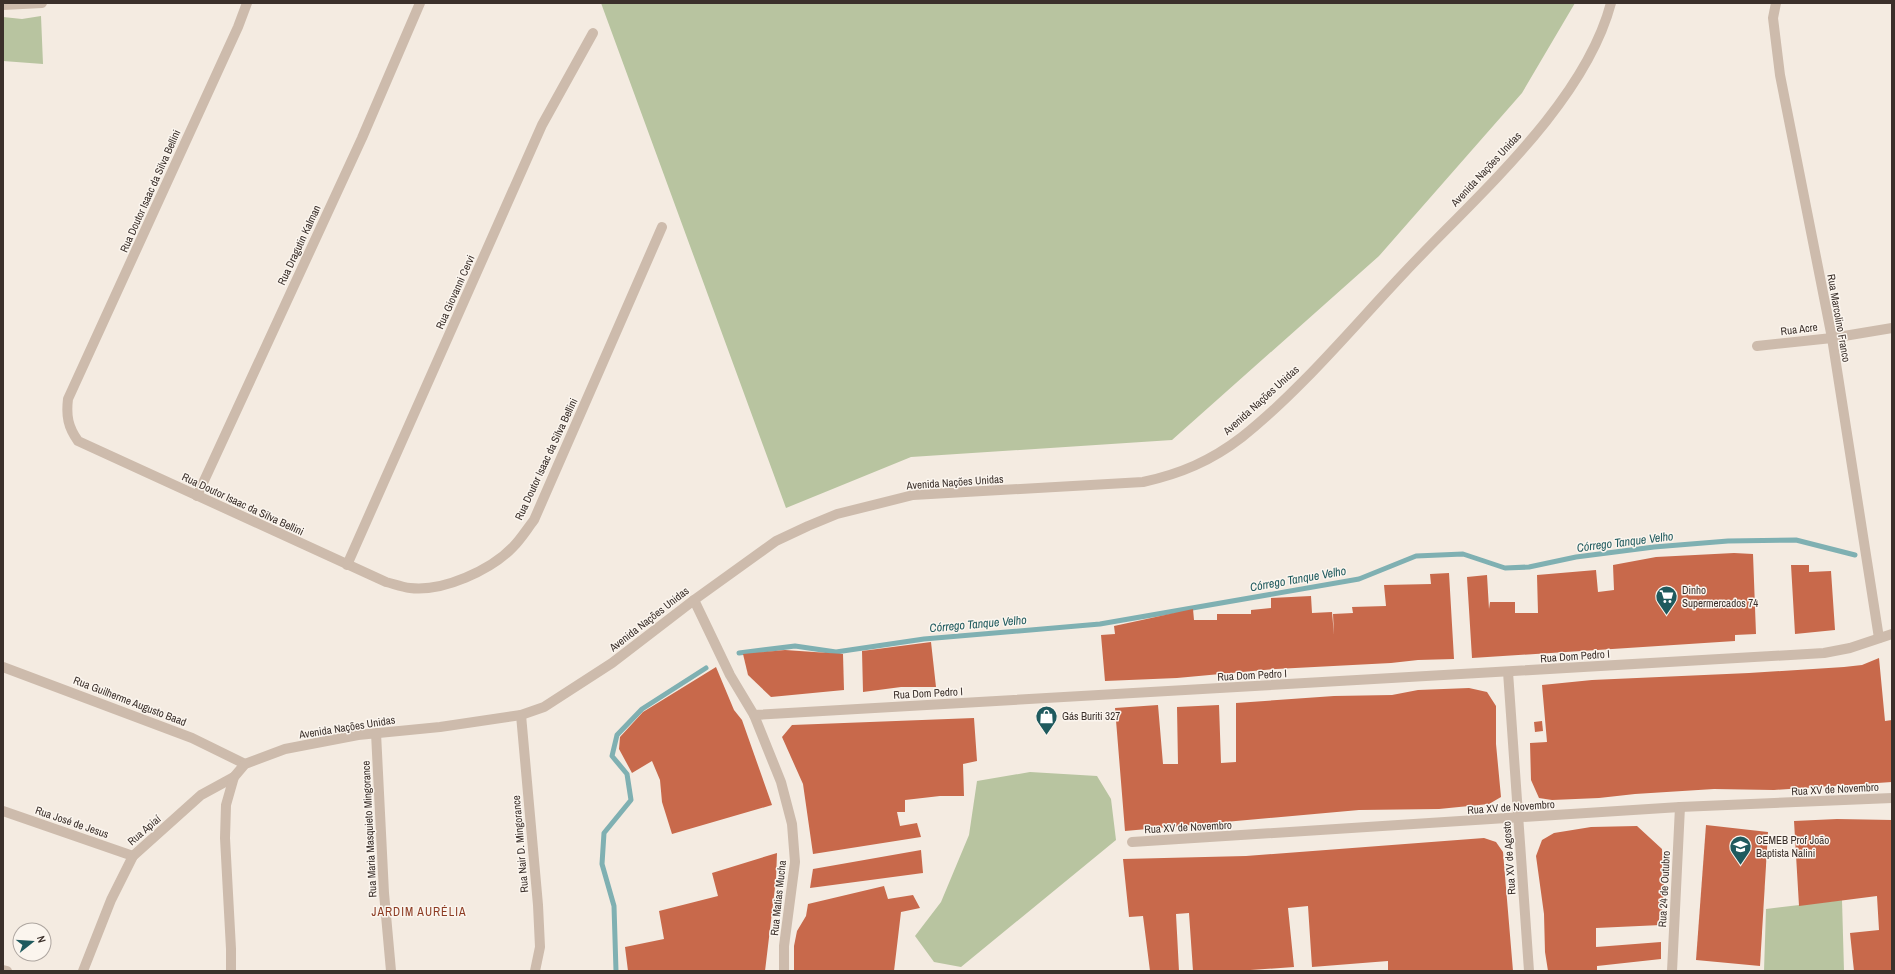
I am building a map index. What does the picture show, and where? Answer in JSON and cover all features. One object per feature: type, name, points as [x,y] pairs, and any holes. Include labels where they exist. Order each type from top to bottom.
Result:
[{"type":"street","points":[[3,5],[42,3]]},
{"type":"street","name":"Rua Doutor Isaac da Silva Bellini","points":[[247,3],[238,27],[68,399],[67,412],[70,427],[78,441],[386,582],[411,588],[434,587],[465,577],[496,563],[514,546],[534,520],[662,227]]},
{"type":"street","name":"Rua Dragutin Kalman","points":[[198,496],[362,138],[420,3]]},
{"type":"street","name":"Avenida Nações Unidas","points":[[231,971],[225,838],[226,805],[234,777],[245,764],[285,749],[358,735],[521,715],[544,707],[585,682],[612,663],[694,600],[776,541],[837,514],[913,495],[1143,482],[1172,475],[1201,463],[1235,441],[1300,384],[1430,245],[1516,157],[1569,89],[1591,52],[1607,17],[1611,3]]},
{"type":"street","name":"Rua Marcolino Franco","points":[[1776,3],[1773,18],[1780,75],[1832,338],[1879,638]]},
{"type":"street","name":"Rua Giovanni Cervi","points":[[347,565],[542,125],[593,33]]},
{"type":"street","name":"Rua Acre","points":[[1757,346],[1832,338],[1892,328]]},
{"type":"street","points":[[694,600],[730,675],[754,715]]},
{"type":"street","name":"Rua Dom Pedro I","points":[[754,715],[1824,653],[1850,648],[1892,634]]},
{"type":"street","name":"Rua Guilherme Augusto Baad","points":[[3,667],[186,735],[245,764]]},
{"type":"street","name":"Rua XV de Agosto","points":[[1508,672],[1529,971]]},
{"type":"street","name":"Rua Nair D. Mingorance","points":[[521,715],[538,905],[540,947],[535,971]]},
{"type":"street","name":"Rua Matias Mucha","points":[[754,715],[781,782],[792,824],[795,862],[784,946],[784,971]]},
{"type":"street","name":"Rua Maria Masquieto Mingorance","points":[[376,733],[384,893],[391,971]]},
{"type":"street","name":"Rua Apiaí","points":[[83,971],[111,900],[133,856],[201,795],[234,777]]},
{"type":"street","name":"Rua XV de Novembro","points":[[1132,842],[1680,808],[1892,798]]},
{"type":"street","name":"Rua 24 de Outubro","points":[[1672,971],[1680,808]]},
{"type":"street","name":"Rua José de Jesus","points":[[3,811],[133,856]]},
{"type":"street","points":[[3,970],[7,971]]},
{"type":"green space","points":[[601,3],[1575,3],[1522,93],[1379,256],[1172,440],[911,457],[786,508]]},
{"type":"green space","points":[[41,16],[43,64],[3,61],[3,17],[22,19]]},
{"type":"green space","points":[[1030,772],[1097,776],[1111,799],[1116,840],[961,967],[934,962],[915,936],[941,902],[969,835],[977,781]]},
{"type":"green space","points":[[1842,900],[1844,971],[1764,971],[1766,909]]},
{"type":"building","points":[[1734,553],[1753,554],[1756,634],[1735,635],[1735,641],[1472,658],[1467,577],[1487,575],[1489,609],[1490,602],[1515,602],[1515,613],[1538,613],[1537,575],[1596,570],[1598,592],[1614,590],[1613,565],[1656,557]]},
{"type":"building","points":[[1791,565],[1809,565],[1809,572],[1831,571],[1835,630],[1795,634]]},
{"type":"building","points":[[1449,573],[1454,659],[1276,669],[1177,678],[1105,681],[1101,635],[1115,634],[1114,626],[1193,609],[1194,620],[1217,620],[1217,614],[1251,614],[1251,610],[1271,608],[1271,598],[1311,596],[1312,613],[1332,612],[1334,635],[1333,614],[1353,613],[1352,607],[1386,606],[1384,585],[1431,584],[1430,574]]},
{"type":"building","points":[[931,642],[936,687],[901,687],[863,692],[862,651]]},
{"type":"building","points":[[785,650],[843,654],[844,690],[771,697],[748,675],[743,654]]},
{"type":"building","points":[[1879,658],[1885,721],[1892,720],[1892,782],[1774,790],[1714,789],[1552,800],[1539,798],[1531,780],[1530,743],[1547,742],[1542,685],[1592,680],[1844,667],[1862,665]]},
{"type":"building","points":[[716,667],[734,710],[742,720],[772,805],[672,834],[662,802],[660,780],[652,761],[632,773],[619,749],[620,737],[643,712]]},
{"type":"building","points":[[1469,688],[1487,692],[1496,706],[1496,744],[1501,797],[1489,804],[1439,809],[1359,810],[1125,831],[1115,708],[1158,705],[1163,764],[1178,764],[1177,707],[1219,705],[1221,763],[1236,762],[1236,703],[1334,696],[1392,695],[1418,690]]},
{"type":"building","points":[[974,718],[977,761],[963,764],[964,796],[940,796],[905,800],[905,812],[897,812],[900,826],[917,823],[921,837],[813,854],[803,784],[782,737],[792,725]]},
{"type":"building","points":[[1542,721],[1543,731],[1535,732],[1534,722]]},
{"type":"building","points":[[1837,819],[1892,820],[1892,971],[1854,971],[1850,933],[1879,930],[1877,896],[1799,906],[1794,821]]},
{"type":"building","points":[[1706,825],[1768,832],[1760,966],[1696,960]]},
{"type":"building","points":[[1637,826],[1662,849],[1664,888],[1661,925],[1596,928],[1596,947],[1661,942],[1661,959],[1597,966],[1597,971],[1548,971],[1545,952],[1544,914],[1536,856],[1542,840],[1554,833],[1591,827]]},
{"type":"building","points":[[1484,838],[1496,842],[1503,852],[1513,971],[1388,971],[1388,961],[1312,967],[1308,906],[1288,908],[1294,967],[1236,971],[1193,971],[1189,913],[1176,914],[1179,971],[1150,971],[1143,916],[1129,917],[1123,859],[1246,856]]},
{"type":"building","points":[[921,850],[923,873],[810,888],[813,869]]},
{"type":"building","points":[[777,853],[776,879],[765,971],[628,971],[625,947],[664,939],[659,911],[718,896],[712,873]]},
{"type":"building","points":[[884,886],[888,899],[913,895],[920,908],[901,912],[894,971],[794,971],[794,946],[797,931],[806,916],[808,904]]},
{"type":"waterway","name":"Córrego Tanque Velho","points":[[739,653],[795,646],[836,652],[924,639],[1100,624],[1359,579],[1416,556],[1463,554],[1505,568],[1529,567],[1576,557],[1654,547],[1728,541],[1796,540],[1855,555]]},
{"type":"waterway","name":"Córrego Tanque Velho","points":[[616,971],[614,906],[602,864],[604,833],[631,800],[627,774],[612,756],[617,735],[642,709],[706,668]]},
{"type":"place","name":"Dinho Supermercados 74","points":[[1666,616]]},
{"type":"place","name":"Gás Buriti 327","points":[[1046,736]]},
{"type":"place","name":"CEMEB Prof João Baptista Nalini","points":[[1741,866]]},
{"type":"district","name":"JARDIM AURÉLIA","points":[[419,912]]}]
